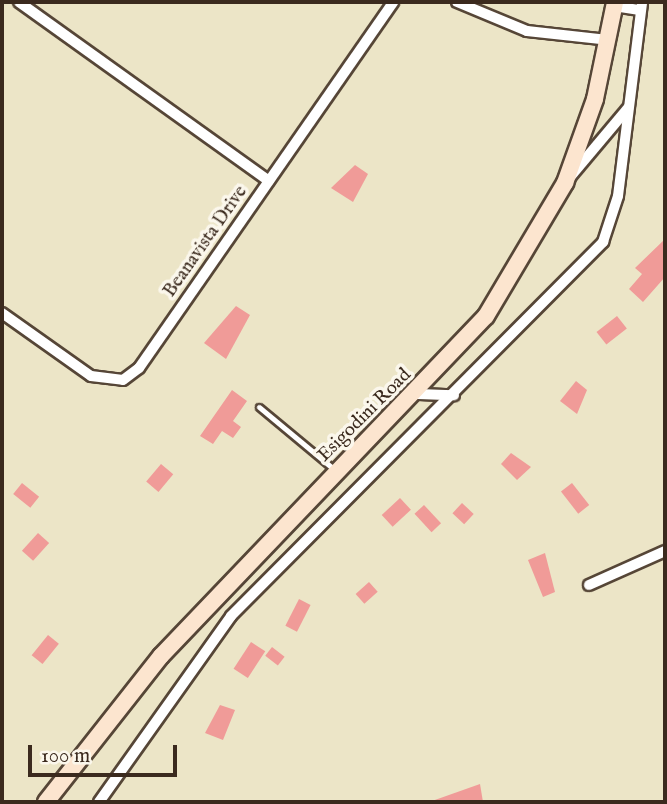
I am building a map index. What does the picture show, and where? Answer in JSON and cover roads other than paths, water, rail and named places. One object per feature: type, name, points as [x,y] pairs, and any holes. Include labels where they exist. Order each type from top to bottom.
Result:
[{"type":"main road","name":"Esigodini Road","points":[[46,802],[161,656],[417,394],[486,316],[565,183],[608,40],[615,4]]},
{"type":"street","points":[[19,2],[269,181]]},
{"type":"street","name":"Beanavista Drive","points":[[2,313],[91,376],[123,380],[156,351],[393,2]]},
{"type":"street","points":[[457,2],[527,31],[608,40]]},
{"type":"street","points":[[99,802],[231,617],[603,242],[618,196],[641,6],[615,4]]},
{"type":"street","points":[[565,183],[629,106]]},
{"type":"street","points":[[417,394],[454,395]]},
{"type":"street","points":[[589,585],[665,551]]},
{"type":"lane","points":[[259,407],[338,474]]}]
